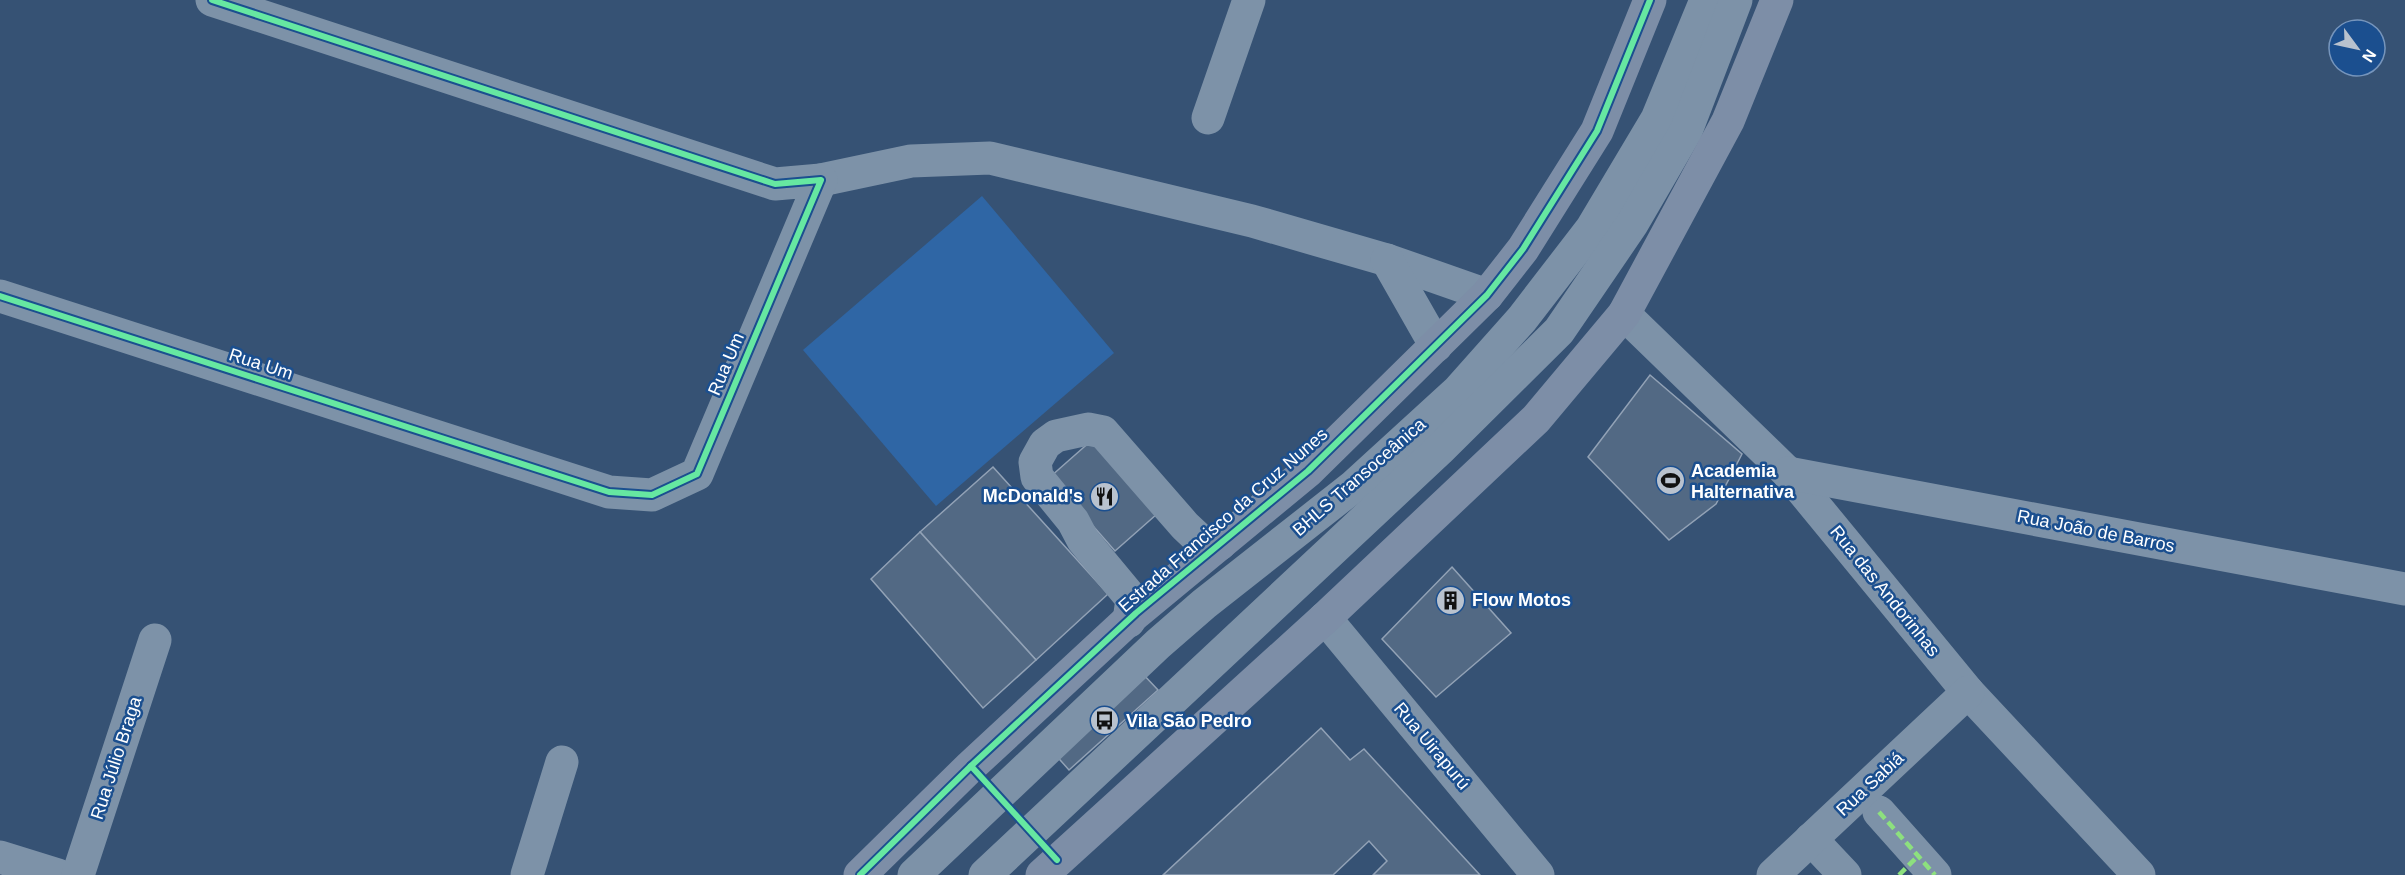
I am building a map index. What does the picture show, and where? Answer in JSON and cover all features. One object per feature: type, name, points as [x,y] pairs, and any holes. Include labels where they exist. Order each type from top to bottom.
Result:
[{"type":"main road","name":"Estrada Francisco da Cruz Nunes","points":[[860,875],[971,766],[1129,621],[1308,471],[1487,295],[1523,249],[1597,131],[1650,0]]},
{"type":"main road","points":[[1041,875],[1325,618],[1536,419],[1624,314],[1728,121],[1777,0]]},
{"type":"street","points":[[212,0],[776,184],[821,180],[911,161],[990,158],[1252,221],[1387,260],[1487,295]]},
{"type":"street","points":[[1208,118],[1249,0]]},
{"type":"street","name":"BHLS Transoceânica","points":[[914,875],[1158,644],[1204,604],[1354,486],[1458,391],[1522,319],[1592,228],[1656,119],[1706,0]]},
{"type":"street","name":"BHLS Transoceânica","points":[[985,875],[1439,450],[1559,331],[1632,224],[1686,131],[1736,0]]},
{"type":"street","name":"Rua Um","points":[[0,296],[609,492],[652,495],[697,474],[821,180]]},
{"type":"street","points":[[1387,260],[1436,346]]},
{"type":"street","name":"Rua das Andorinhas","points":[[1624,314],[1788,473],[1968,692],[2139,875]]},
{"type":"street","points":[[1129,621],[1132,599],[1083,540],[1073,521],[1037,477],[1035,462],[1045,444],[1056,436],[1088,429],[1103,432],[1185,526],[1202,541],[1220,544]]},
{"type":"street","name":"Rua João de Barros","points":[[1788,473],[2405,589]]},
{"type":"street","name":"Rua Uirapurú","points":[[1325,618],[1538,875]]},
{"type":"street","name":"Rua Júlio Braga","points":[[78,875],[154,640]]},
{"type":"street","name":"Rua Sabiá","points":[[1773,875],[1968,692]]},
{"type":"street","points":[[527,875],[562,762]]},
{"type":"street","points":[[1879,812],[1917,869]]},
{"type":"street","points":[[1811,839],[1845,875]]},
{"type":"street","points":[[0,856],[58,875]]},
{"type":"shaded area","points":[[982,196],[1114,353],[936,506],[803,350]]},
{"type":"building","name":"Academia Halternativa","points":[[1650,375],[1742,454],[1716,504],[1669,540],[1588,457]]},
{"type":"building","name":"McDonald's","points":[[1092,440],[1157,514],[1115,551],[1050,477]]},
{"type":"building","points":[[993,467],[1108,594],[1036,660],[920,532]]},
{"type":"building","points":[[920,532],[1036,660],[983,708],[871,579]]},
{"type":"building","name":"Flow Motos","points":[[1452,567],[1511,633],[1436,697],[1382,639]]},
{"type":"building","name":"Vila São Pedro","points":[[1141,672],[1158,690],[1069,770],[1053,752]]},
{"type":"building","points":[[1321,728],[1350,760],[1364,749],[1480,875],[1373,875],[1387,861],[1369,841],[1333,875],[1163,875]]},
{"type":"marked path","points":[[1879,812],[1935,875]]},
{"type":"marked path","points":[[1899,875],[1918,856]]},
{"type":"cycle path","points":[[0,296],[609,492],[652,495],[697,474],[821,180],[775,184],[212,0]]},
{"type":"cycle path","points":[[860,875],[971,766],[1136,613],[1308,471],[1487,295],[1523,249],[1597,131],[1650,0]]},
{"type":"cycle path","points":[[971,766],[1057,860]]},
{"type":"place","name":"Academia Halternativa","points":[[1670,481]]},
{"type":"place","name":"McDonald's","points":[[1104,496]]},
{"type":"place","name":"Flow Motos","points":[[1451,600]]},
{"type":"place","name":"Vila São Pedro","points":[[1105,721]]}]
